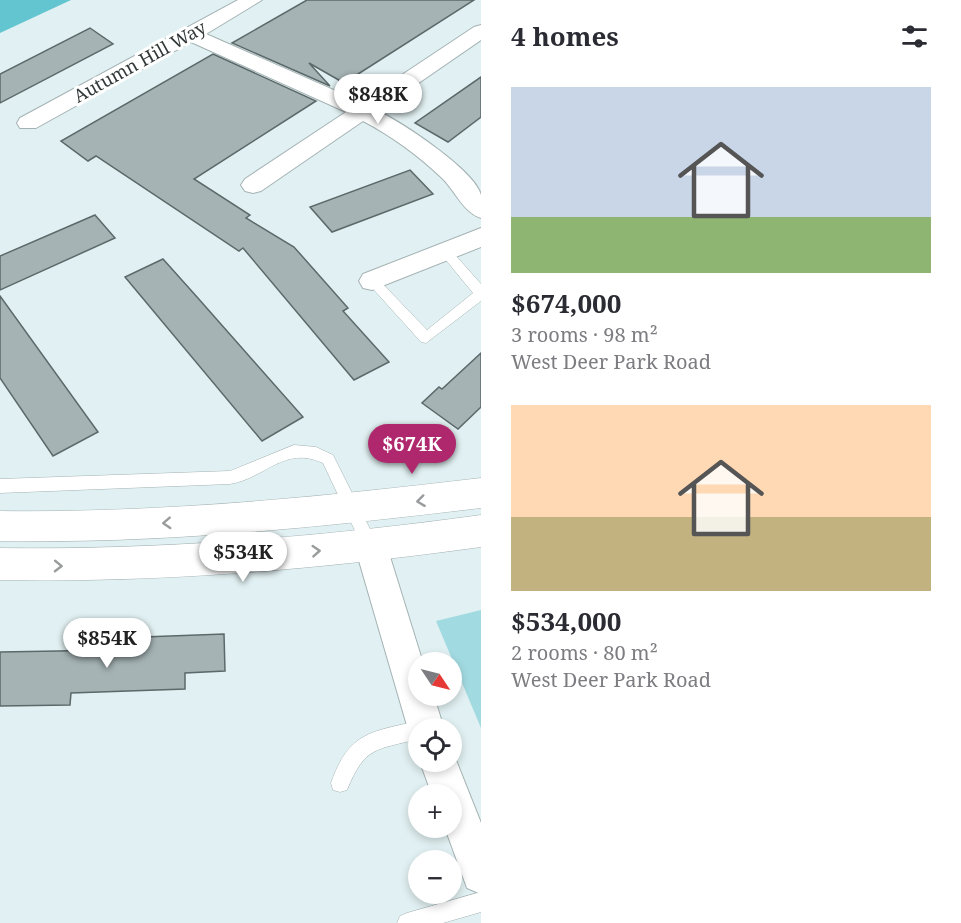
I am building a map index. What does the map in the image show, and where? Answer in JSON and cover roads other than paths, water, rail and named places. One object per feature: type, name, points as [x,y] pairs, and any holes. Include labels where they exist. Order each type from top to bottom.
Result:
[{"type":"street","name":"Autumn Hill Way","points":[[28,123],[252,0]]},
{"type":"street","points":[[253,185],[481,31]]},
{"type":"street","points":[[191,34],[228,55],[301,82],[364,111],[429,152],[459,180],[481,210]]},
{"type":"street","points":[[372,281],[481,237]]},
{"type":"street","points":[[0,526],[72,528],[351,509],[481,493]]},
{"type":"street","points":[[0,564],[68,566],[371,548],[481,531]]},
{"type":"street","points":[[371,548],[420,718]]},
{"type":"street","points":[[462,825],[481,874]]},
{"type":"lane","points":[[372,281],[426,338],[481,293],[445,251]]},
{"type":"lane","points":[[0,486],[216,480],[242,475],[288,450],[314,450],[328,459],[371,548]]},
{"type":"lane","points":[[340,783],[346,761],[364,744],[408,733]]},
{"type":"lane","points":[[407,923],[481,902]]}]
